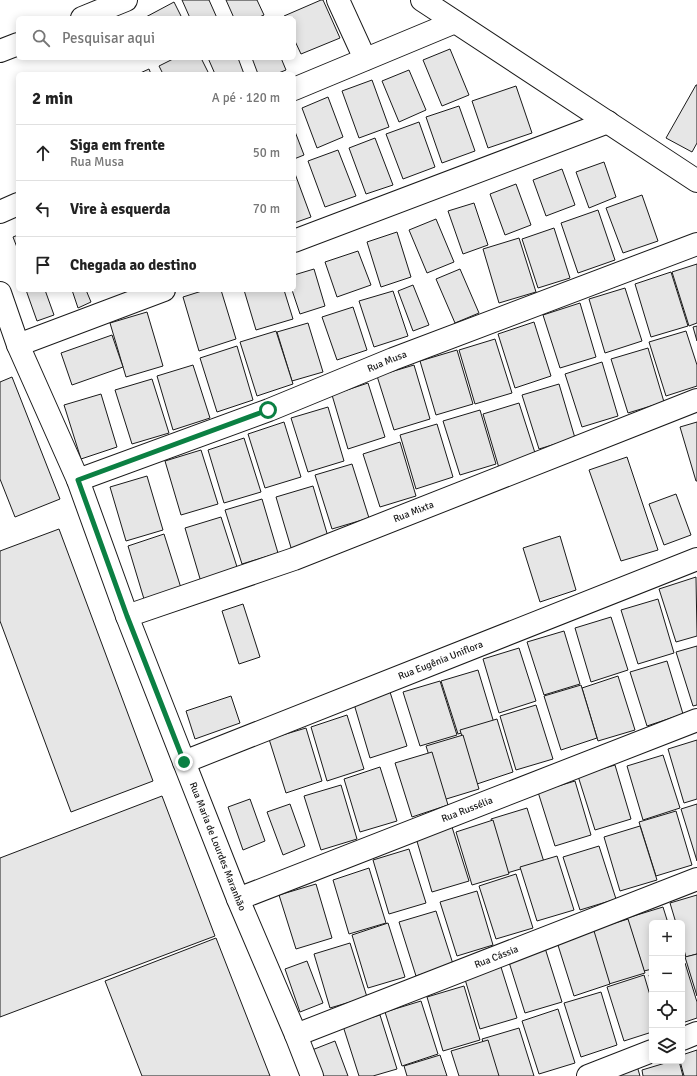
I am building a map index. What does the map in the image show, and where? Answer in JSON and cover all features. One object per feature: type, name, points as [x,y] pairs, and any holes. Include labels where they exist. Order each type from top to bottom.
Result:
[{"type":"street","points":[[87,16],[126,0]]},
{"type":"street","points":[[338,0],[365,59]]},
{"type":"street","points":[[422,0],[697,181]]},
{"type":"street","points":[[296,88],[455,22]]},
{"type":"street","points":[[0,51],[16,45]]},
{"type":"street","points":[[296,240],[608,122]]},
{"type":"street","points":[[0,212],[16,205]]},
{"type":"street","name":"Rua Musa","points":[[78,480],[268,410],[393,359],[697,244]]},
{"type":"street","points":[[18,345],[159,292]]},
{"type":"street","name":"Rua Maria de Lourdes Maranhão","points":[[0,293],[18,345],[78,480],[127,616],[184,762],[238,899],[296,1034],[312,1076]]},
{"type":"street","name":"Rua Mixta","points":[[127,616],[294,559],[697,400]]},
{"type":"street","name":"Rua Eugênia Uniflora","points":[[184,762],[697,559]]},
{"type":"street","name":"Rua Russélia","points":[[238,899],[697,720]]},
{"type":"street","name":"Rua Cássia","points":[[296,1034],[697,879]]},
{"type":"street","points":[[685,1038],[697,1033]]},
{"type":"street","points":[[588,1076],[649,1052]]},
{"type":"building","points":[[182,0],[209,0],[216,16],[189,16]]},
{"type":"building","points":[[226,0],[257,0],[264,15],[262,16],[233,16]]},
{"type":"building","points":[[323,0],[340,38],[301,54],[296,43],[296,16],[284,16]]},
{"type":"building","points":[[174,2],[181,16],[148,16]]},
{"type":"building","points":[[450,49],[469,95],[442,106],[423,60]]},
{"type":"building","points":[[171,60],[202,60],[208,72],[162,72],[159,66]]},
{"type":"building","points":[[209,60],[239,60],[243,72],[214,72]]},
{"type":"building","points":[[253,60],[282,60],[286,70],[281,72],[257,72]]},
{"type":"building","points":[[149,69],[150,72],[142,72]]},
{"type":"building","points":[[409,70],[426,110],[399,122],[382,81]]},
{"type":"building","points":[[372,80],[389,127],[359,138],[342,91]]},
{"type":"building","points":[[696,85],[697,143],[692,152],[666,138]]},
{"type":"building","points":[[516,86],[532,133],[488,148],[472,101]]},
{"type":"building","points":[[328,97],[343,137],[317,148],[302,108]]},
{"type":"building","points":[[459,106],[475,151],[442,163],[426,117]]},
{"type":"building","points":[[419,122],[435,167],[403,179],[386,134]]},
{"type":"building","points":[[296,134],[304,155],[296,158]]},
{"type":"building","points":[[375,138],[393,185],[366,194],[349,148]]},
{"type":"building","points":[[338,150],[356,196],[325,207],[308,161]]},
{"type":"building","points":[[604,162],[616,197],[589,208],[576,172]]},
{"type":"building","points":[[562,169],[575,205],[546,216],[533,180]]},
{"type":"building","points":[[296,176],[311,217],[296,222]]},
{"type":"building","points":[[516,184],[531,225],[505,235],[490,194]]},
{"type":"building","points":[[642,195],[658,241],[623,253],[606,208]]},
{"type":"building","points":[[474,203],[488,245],[463,254],[448,211]]},
{"type":"building","points":[[598,210],[615,260],[578,273],[561,223]]},
{"type":"building","points":[[436,219],[454,262],[427,273],[409,230]]},
{"type":"building","points":[[554,228],[570,278],[538,288],[522,239]]},
{"type":"building","points":[[397,232],[411,277],[381,287],[367,242]]},
{"type":"building","points":[[16,236],[16,245],[13,237]]},
{"type":"building","points":[[519,238],[536,292],[499,303],[483,249]]},
{"type":"building","points":[[358,251],[371,285],[337,297],[325,262]]},
{"type":"building","points":[[697,264],[697,323],[689,326],[672,272]]},
{"type":"building","points":[[314,269],[325,306],[300,314],[293,292],[296,292],[296,274]]},
{"type":"building","points":[[460,269],[479,313],[455,323],[436,279]]},
{"type":"building","points":[[671,272],[688,326],[651,337],[635,284]]},
{"type":"building","points":[[413,285],[429,325],[413,331],[398,291]]},
{"type":"building","points":[[625,288],[642,341],[605,353],[589,299]]},
{"type":"building","points":[[393,291],[408,336],[374,347],[359,301]]},
{"type":"building","points":[[27,292],[46,292],[54,315],[37,321]]},
{"type":"building","points":[[73,292],[87,292],[91,302],[78,308]]},
{"type":"building","points":[[199,292],[222,292],[236,339],[199,351],[183,297]]},
{"type":"building","points":[[245,292],[285,292],[293,319],[256,330]]},
{"type":"building","points":[[580,303],[596,357],[560,368],[543,315]]},
{"type":"building","points":[[353,307],[367,350],[337,360],[322,317]]},
{"type":"building","points":[[147,312],[163,366],[126,377],[110,323]]},
{"type":"building","points":[[534,322],[551,376],[515,388],[498,334]]},
{"type":"building","points":[[308,323],[323,372],[292,381],[277,332]]},
{"type":"building","points":[[697,326],[697,341],[693,327]]},
{"type":"building","points":[[276,331],[293,384],[257,396],[240,342]]},
{"type":"building","points":[[686,331],[697,365],[697,386],[666,396],[649,342]]},
{"type":"building","points":[[112,335],[123,367],[72,385],[61,353]]},
{"type":"building","points":[[495,339],[512,393],[475,404],[459,350]]},
{"type":"building","points":[[237,346],[253,400],[217,412],[200,358]]},
{"type":"building","points":[[648,348],[664,402],[628,413],[611,359]]},
{"type":"building","points":[[457,350],[473,404],[436,415],[420,361]]},
{"type":"building","points":[[602,362],[618,416],[582,427],[565,374]]},
{"type":"building","points":[[193,365],[210,418],[173,430],[157,376]]},
{"type":"building","points":[[414,365],[430,419],[394,430],[377,376]]},
{"type":"building","points":[[12,377],[60,499],[15,517],[0,479],[0,382]]},
{"type":"building","points":[[152,379],[169,433],[132,444],[115,390]]},
{"type":"building","points":[[368,383],[385,437],[348,449],[332,395]]},
{"type":"building","points":[[559,384],[575,438],[539,449],[522,395]]},
{"type":"building","points":[[101,394],[117,447],[81,459],[64,405]]},
{"type":"building","points":[[519,403],[536,456],[499,468],[483,414]]},
{"type":"building","points":[[328,407],[344,461],[308,472],[291,418]]},
{"type":"building","points":[[480,410],[496,464],[460,475],[443,421]]},
{"type":"building","points":[[284,422],[301,477],[265,488],[248,434]]},
{"type":"building","points":[[697,422],[697,481],[696,481],[680,427]]},
{"type":"building","points":[[437,424],[453,477],[416,489],[400,435]]},
{"type":"building","points":[[244,438],[261,492],[224,503],[208,450]]},
{"type":"building","points":[[400,442],[416,496],[380,507],[363,454]]},
{"type":"building","points":[[201,450],[218,504],[181,515],[165,461]]},
{"type":"building","points":[[627,457],[658,550],[621,561],[589,470]]},
{"type":"building","points":[[352,464],[369,518],[332,529],[315,475]]},
{"type":"building","points":[[147,476],[163,530],[126,541],[110,487]]},
{"type":"building","points":[[313,486],[329,540],[292,551],[276,497]]},
{"type":"building","points":[[676,494],[691,535],[664,545],[649,504]]},
{"type":"building","points":[[262,499],[278,553],[242,564],[225,510]]},
{"type":"building","points":[[221,517],[238,570],[201,582],[185,528]]},
{"type":"building","points":[[59,529],[153,781],[71,812],[0,621],[0,551]]},
{"type":"building","points":[[164,534],[181,588],[144,599],[128,546]]},
{"type":"building","points":[[560,536],[576,590],[540,602],[523,548]]},
{"type":"building","points":[[696,577],[697,636],[676,642],[659,589]]},
{"type":"building","points":[[658,599],[674,653],[638,664],[621,610]]},
{"type":"building","points":[[243,604],[260,657],[239,664],[222,611]]},
{"type":"building","points":[[611,617],[628,670],[591,682],[575,628]]},
{"type":"building","points":[[564,631],[580,684],[544,695],[527,642]]},
{"type":"building","points":[[697,646],[697,705],[693,706],[676,652]]},
{"type":"building","points":[[519,648],[536,701],[499,713],[483,659]]},
{"type":"building","points":[[667,661],[683,714],[647,726],[630,672]]},
{"type":"building","points":[[478,670],[494,723],[458,734],[441,681]]},
{"type":"building","points":[[618,676],[635,730],[598,741],[582,688]]},
{"type":"building","points":[[440,681],[457,735],[420,746],[403,692]]},
{"type":"building","points":[[581,685],[597,738],[561,750],[544,696]]},
{"type":"building","points":[[390,692],[407,746],[370,758],[354,704]]},
{"type":"building","points":[[231,696],[240,723],[195,739],[186,711]]},
{"type":"building","points":[[536,705],[553,759],[516,770],[500,716]]},
{"type":"building","points":[[347,715],[364,769],[327,781],[311,727]]},
{"type":"building","points":[[497,719],[513,772],[477,784],[460,730]]},
{"type":"building","points":[[306,728],[322,781],[286,793],[269,739]]},
{"type":"building","points":[[463,735],[479,789],[443,800],[426,746]]},
{"type":"building","points":[[697,740],[697,799],[684,803],[668,749]]},
{"type":"building","points":[[432,752],[448,805],[412,817],[395,763]]},
{"type":"building","points":[[663,755],[680,808],[643,820],[627,766]]},
{"type":"building","points":[[615,765],[631,819],[595,830],[578,776]]},
{"type":"building","points":[[380,767],[397,821],[360,832],[344,779]]},
{"type":"building","points":[[575,781],[591,835],[555,846],[538,792]]},
{"type":"building","points":[[341,785],[357,839],[321,850],[304,796]]},
{"type":"building","points":[[162,796],[215,936],[0,1017],[0,858]]},
{"type":"building","points":[[250,799],[265,841],[243,850],[228,807]]},
{"type":"building","points":[[290,804],[305,846],[283,855],[267,812]]},
{"type":"building","points":[[697,804],[697,861],[681,809]]},
{"type":"building","points":[[527,808],[544,862],[507,873],[491,819]]},
{"type":"building","points":[[676,811],[692,865],[656,876],[639,822]]},
{"type":"building","points":[[493,820],[509,874],[472,885],[456,832]]},
{"type":"building","points":[[640,826],[657,880],[620,891],[604,837]]},
{"type":"building","points":[[452,827],[469,881],[432,892],[416,838]]},
{"type":"building","points":[[599,846],[616,899],[580,910],[563,857]]},
{"type":"building","points":[[409,849],[426,903],[389,914],[373,860]]},
{"type":"building","points":[[557,856],[574,910],[537,921],[520,867]]},
{"type":"building","points":[[369,868],[386,923],[349,934],[333,880]]},
{"type":"building","points":[[516,874],[533,928],[496,939],[479,886]]},
{"type":"building","points":[[316,884],[332,938],[296,949],[279,895]]},
{"type":"building","points":[[477,891],[493,945],[457,956],[440,902]]},
{"type":"building","points":[[697,895],[697,954],[686,957],[685,920],[675,920],[670,903]]},
{"type":"building","points":[[663,907],[667,920],[649,920],[649,970],[644,971],[627,918]]},
{"type":"building","points":[[436,911],[453,964],[416,976],[399,922]]},
{"type":"building","points":[[628,919],[645,973],[609,984],[592,930]]},
{"type":"building","points":[[388,923],[405,977],[368,988],[352,935]]},
{"type":"building","points":[[594,931],[610,984],[574,996],[557,942]]},
{"type":"building","points":[[216,938],[270,1076],[142,1076],[105,981]]},
{"type":"building","points":[[350,943],[367,997],[330,1008],[314,954]]},
{"type":"building","points":[[545,948],[562,1002],[525,1013],[508,959]]},
{"type":"building","points":[[697,954],[697,996],[685,957]]},
{"type":"building","points":[[307,961],[323,1003],[300,1012],[285,969]]},
{"type":"building","points":[[685,963],[697,1002],[697,1018],[685,1022]]},
{"type":"building","points":[[500,964],[517,1018],[480,1029],[464,976]]},
{"type":"building","points":[[644,975],[649,992],[649,1033],[624,1041],[607,987]]},
{"type":"building","points":[[464,986],[480,1040],[443,1051],[427,997]]},
{"type":"building","points":[[601,992],[617,1045],[581,1057],[564,1003]]},
{"type":"building","points":[[421,1001],[438,1054],[402,1066],[385,1012]]},
{"type":"building","points":[[558,1009],[575,1063],[539,1074],[522,1021]]},
{"type":"building","points":[[380,1015],[397,1069],[373,1076],[359,1076],[343,1026]]},
{"type":"building","points":[[519,1028],[534,1076],[494,1076],[482,1039]]},
{"type":"building","points":[[488,1040],[499,1076],[459,1076],[451,1051]]},
{"type":"building","points":[[335,1041],[348,1076],[322,1076],[312,1050]]},
{"type":"building","points":[[697,1050],[697,1076],[684,1076],[681,1064],[685,1064],[685,1054]]},
{"type":"building","points":[[440,1055],[447,1076],[407,1076],[404,1066]]},
{"type":"building","points":[[662,1064],[680,1064],[683,1076],[643,1076],[642,1070]]},
{"type":"building","points":[[637,1066],[640,1076],[603,1076]]},
{"type":"route","points":[[184,762],[127,616],[78,480],[268,410]]}]
